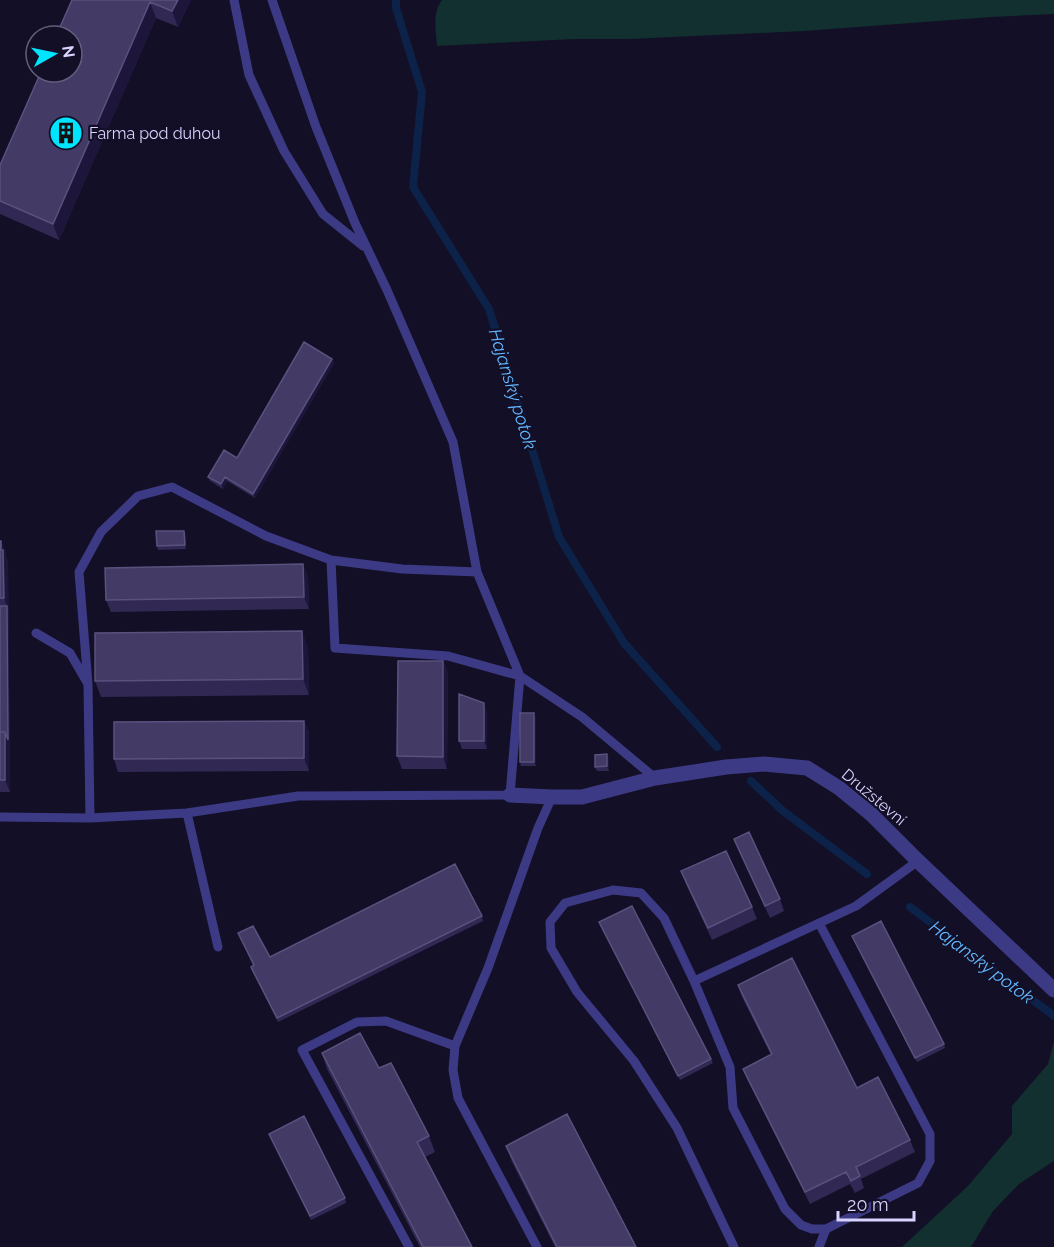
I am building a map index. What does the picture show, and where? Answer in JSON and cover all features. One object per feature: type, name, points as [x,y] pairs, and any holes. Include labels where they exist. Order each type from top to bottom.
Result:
[{"type":"street","name":"Družstevní","points":[[510,795],[582,797],[655,778],[726,767],[764,764],[807,768],[840,788],[871,814],[1054,990]]},
{"type":"lane","points":[[234,0],[249,75],[284,151],[323,214],[367,249]]},
{"type":"lane","points":[[0,817],[90,818],[187,813],[298,796],[510,795],[519,676],[477,572],[453,442],[387,290],[355,223],[316,127],[272,0]]},
{"type":"lane","points":[[90,818],[88,684],[79,572],[101,532],[138,496],[172,487],[266,536],[331,560],[402,569],[477,572]]},
{"type":"lane","points":[[331,560],[335,648],[448,656],[519,676],[582,717],[655,778]]},
{"type":"lane","points":[[36,633],[70,654],[88,684]]},
{"type":"lane","points":[[537,1247],[458,1098],[453,1070],[455,1046],[488,968],[538,828],[552,797]]},
{"type":"lane","points":[[187,813],[218,947]]},
{"type":"lane","points":[[694,981],[856,906],[918,861]]},
{"type":"lane","points":[[734,1247],[677,1128],[634,1061],[577,992],[551,948],[549,922],[565,903],[613,890],[641,893],[664,918],[730,1066],[733,1108],[784,1209],[801,1225],[812,1229],[826,1229],[918,1183],[930,1161],[930,1134],[819,923]]},
{"type":"lane","points":[[408,1247],[302,1050],[357,1022],[386,1021],[455,1046]]},
{"type":"lane","points":[[819,1247],[826,1229]]},
{"type":"green space","points":[[442,0],[1054,0],[1054,14],[804,31],[437,46],[436,16]]},
{"type":"green space","points":[[1054,1041],[1054,1161],[1019,1184],[993,1211],[971,1247],[902,1247],[968,1186],[1012,1134],[1012,1106],[1048,1064]]},
{"type":"building","name":"Farma pod duhou","points":[[72,0],[178,0],[172,11],[150,2],[53,224],[0,201],[0,165],[36,84],[84,84],[84,24],[61,24]]},
{"type":"building","points":[[304,342],[332,359],[253,494],[225,477],[221,484],[208,477],[224,450],[237,458]]},
{"type":"building","points":[[156,531],[184,531],[185,545],[157,546]]},
{"type":"building","points":[[0,541],[1,550],[3,550],[4,598],[0,598]]},
{"type":"building","points":[[303,564],[304,597],[106,600],[105,568]]},
{"type":"building","points":[[0,606],[7,606],[8,740],[5,732],[0,732]]},
{"type":"building","points":[[302,631],[303,679],[95,681],[95,633]]},
{"type":"building","points":[[398,661],[443,661],[443,757],[397,756]]},
{"type":"building","points":[[459,694],[484,703],[484,741],[459,741]]},
{"type":"building","points":[[520,713],[534,713],[534,762],[520,762]]},
{"type":"building","points":[[304,721],[304,758],[114,759],[114,722]]},
{"type":"building","points":[[0,732],[5,732],[5,780],[0,780]]},
{"type":"building","points":[[607,754],[607,766],[595,767],[595,755]]},
{"type":"building","points":[[749,832],[780,899],[765,906],[734,839]]},
{"type":"building","points":[[726,851],[752,907],[708,928],[681,871]]},
{"type":"building","points":[[455,864],[482,916],[277,1018],[251,967],[254,965],[238,933],[253,926],[270,957]]},
{"type":"building","points":[[632,906],[711,1059],[678,1076],[599,922]]},
{"type":"building","points":[[881,921],[944,1044],[915,1058],[852,936]]},
{"type":"building","points":[[792,958],[857,1088],[878,1077],[910,1140],[856,1167],[860,1176],[851,1181],[846,1172],[805,1192],[743,1069],[772,1054],[738,985]]},
{"type":"building","points":[[360,1033],[379,1068],[391,1063],[429,1136],[417,1142],[472,1247],[423,1247],[322,1053]]},
{"type":"building","points":[[567,1114],[636,1247],[557,1247],[506,1146]]},
{"type":"building","points":[[304,1116],[345,1198],[310,1216],[269,1134]]},
{"type":"waterway","name":"Hajanský potok","points":[[396,0],[396,8],[422,92],[413,187],[489,309],[559,537],[624,643],[717,747]]},
{"type":"waterway","name":"Hajanský potok","points":[[751,781],[783,811],[867,874]]},
{"type":"waterway","name":"Hajanský potok","points":[[910,907],[1054,1016]]},
{"type":"place","name":"Farma pod duhou","points":[[66,133]]}]
